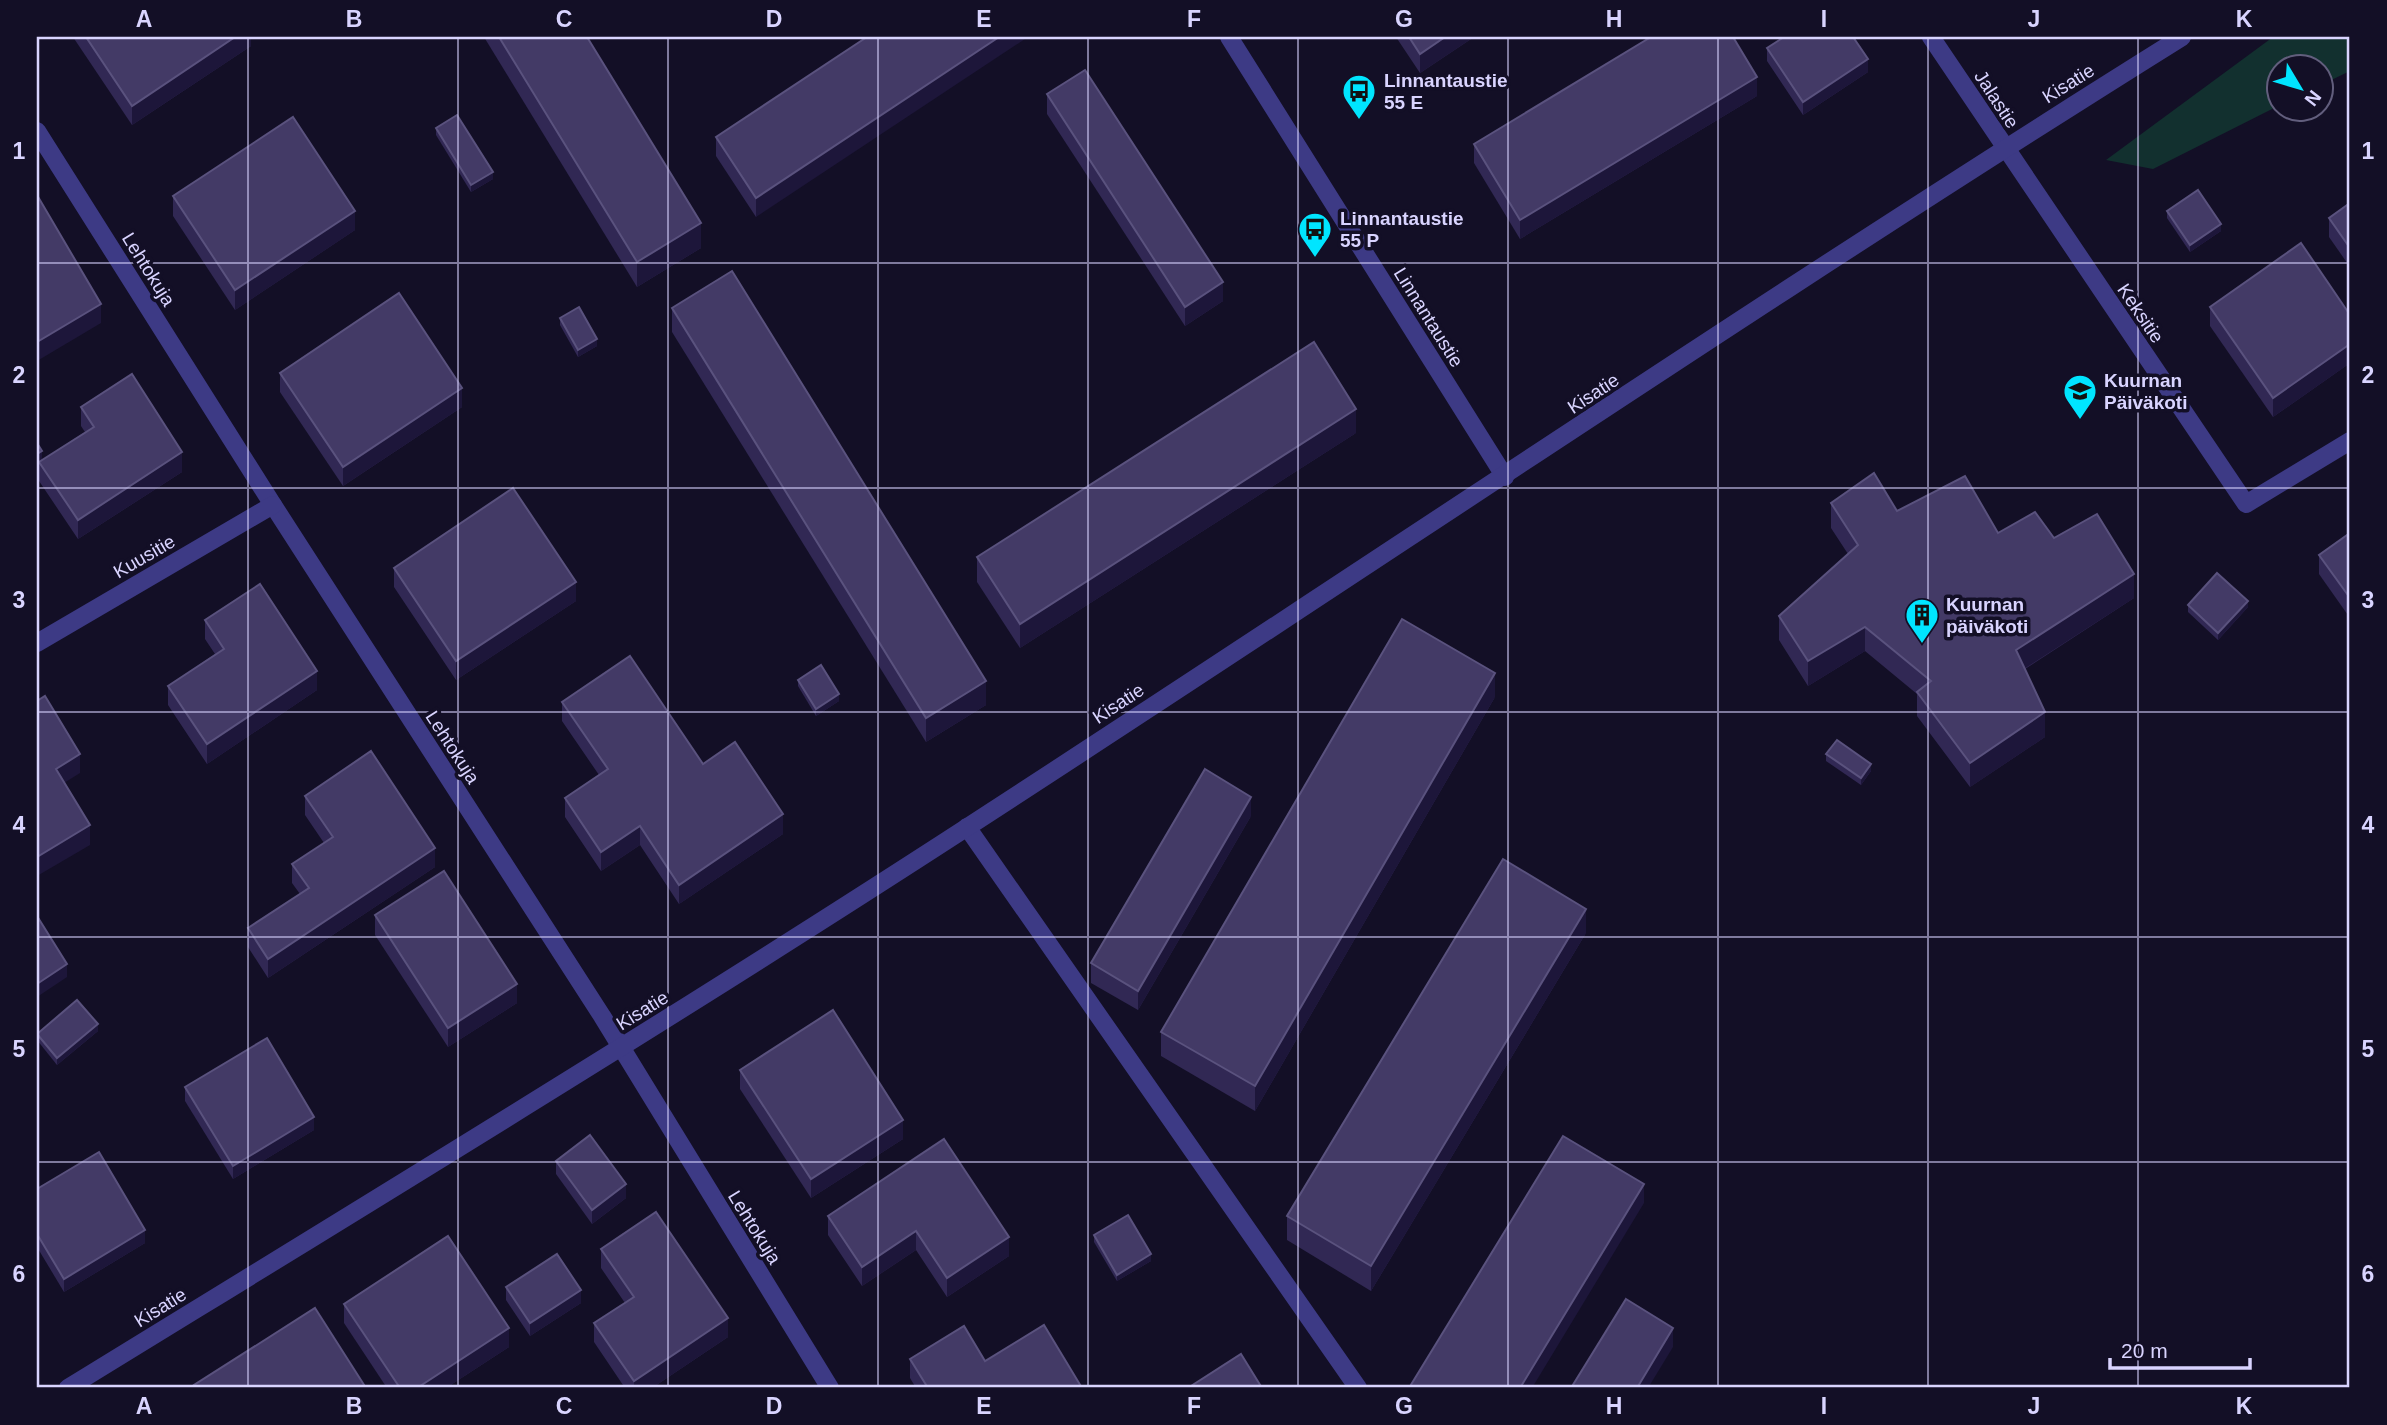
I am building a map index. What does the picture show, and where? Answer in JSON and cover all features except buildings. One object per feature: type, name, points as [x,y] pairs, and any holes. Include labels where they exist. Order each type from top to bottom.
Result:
[{"type":"street","name":"Linnantaustie","points":[[1228,37],[1505,477]]},
{"type":"street","name":"Jalastie","points":[[1931,37],[2003,148]]},
{"type":"street","name":"Kisatie","points":[[68,1388],[620,1049],[1505,477],[2003,148],[2182,37]]},
{"type":"street","name":"Lehtokuja","points":[[37,131],[273,505],[602,1016],[830,1388]]},
{"type":"street","name":"Keksitie","points":[[2003,148],[2246,504],[2350,441]]},
{"type":"street","name":"Kuusitie","points":[[37,643],[273,505]]},
{"type":"street","points":[[967,827],[1358,1388]]},
{"type":"green space","points":[[2273,37],[2350,37],[2350,71],[2334,79],[2334,52],[2264,52],[2264,113],[2153,169],[2106,160]]},
{"type":"place","name":"Linnantaustie 55 E","points":[[1359,121]]},
{"type":"place","name":"Linnantaustie 55 P","points":[[1315,259]]},
{"type":"place","name":"Kuurnan Päiväkoti","points":[[2080,421]]},
{"type":"place","name":"Kuurnan päiväkoti","points":[[1922,645]]}]
